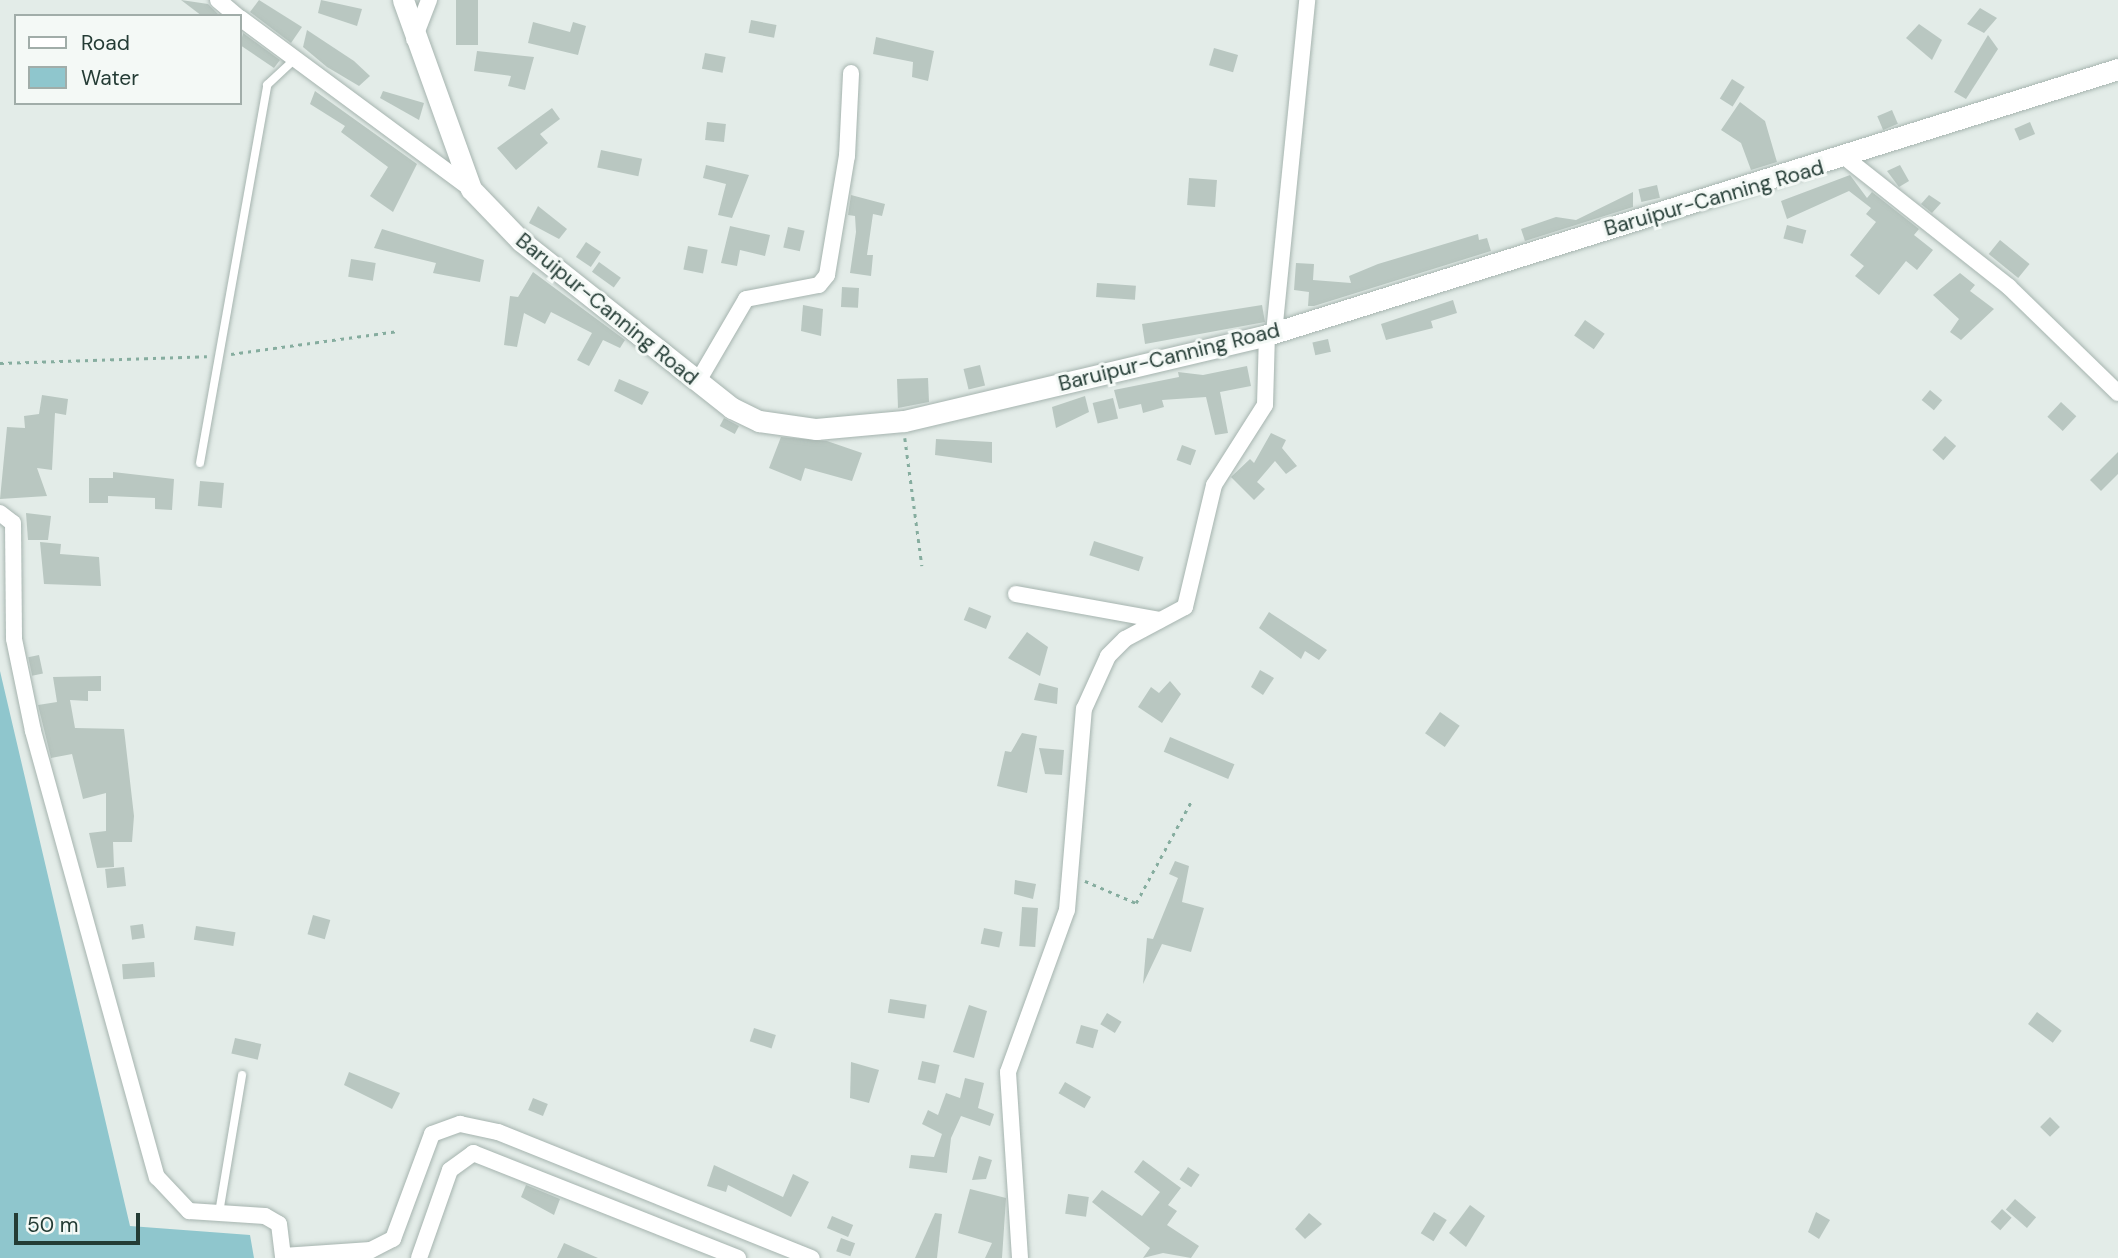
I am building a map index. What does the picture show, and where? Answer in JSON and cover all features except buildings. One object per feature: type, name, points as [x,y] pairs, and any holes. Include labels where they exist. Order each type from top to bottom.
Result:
[{"type":"main road","name":"Baruipur-Canning Road","points":[[403,0],[414,39],[471,189],[521,241],[697,383],[732,408],[787,427],[904,421],[1270,334],[1847,159],[2118,69]]},
{"type":"street","points":[[218,0],[234,14]]},
{"type":"street","points":[[414,39],[429,0]]},
{"type":"street","points":[[1020,1258],[1008,1072],[1067,910],[1073,876],[1084,709],[1108,656],[1143,627],[1165,621],[1189,597],[1214,485],[1265,405],[1270,334],[1307,0]]},
{"type":"street","points":[[242,20],[292,62],[471,189]]},
{"type":"street","points":[[697,383],[746,299],[819,285],[827,275],[847,156],[851,73]]},
{"type":"street","points":[[1847,159],[2009,287],[2118,393]]},
{"type":"street","points":[[0,513],[13,523],[15,639],[33,730],[157,1177],[189,1211],[265,1216],[279,1224],[283,1257],[371,1250],[393,1239],[426,1145],[444,1127],[460,1124],[498,1132],[812,1258]]},
{"type":"street","points":[[1016,594],[1165,621]]},
{"type":"street","points":[[419,1258],[450,1170],[473,1153],[738,1258]]},
{"type":"lane","points":[[200,463],[217,355],[267,85],[292,62]]},
{"type":"lane","points":[[219,1213],[242,1075]]},
{"type":"path","points":[[0,363],[217,355],[398,331]]},
{"type":"path","points":[[904,421],[922,566]]},
{"type":"path","points":[[1073,876],[1136,902],[1192,800]]},
{"type":"water","points":[[0,671],[130,1226],[250,1235],[254,1258],[0,1258]]}]
